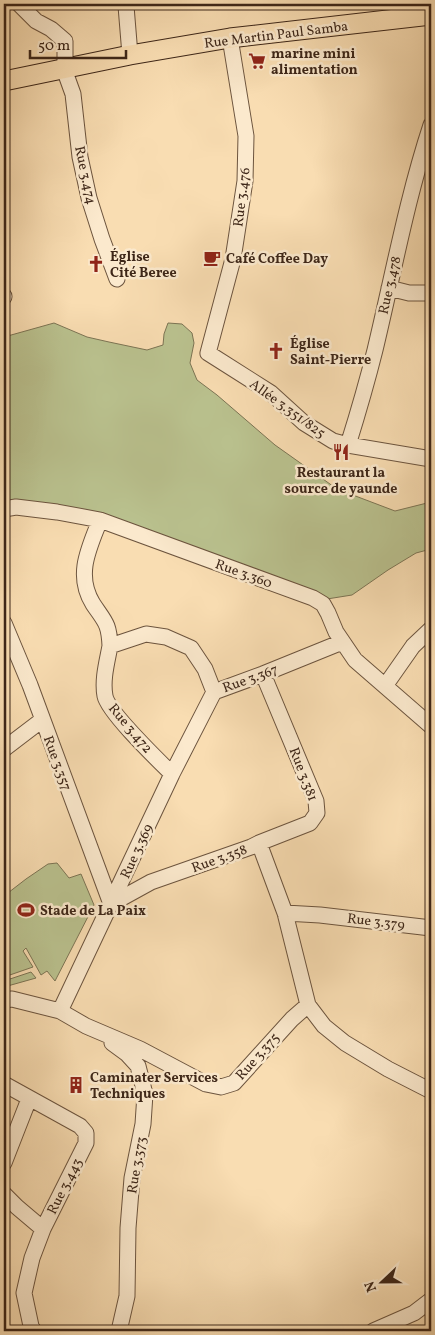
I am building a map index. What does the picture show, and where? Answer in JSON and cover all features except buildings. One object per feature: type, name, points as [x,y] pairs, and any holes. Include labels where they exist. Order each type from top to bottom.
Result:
[{"type":"main road","name":"Rue Martin Paul Samba","points":[[4,81],[130,55],[230,38],[431,15]]},
{"type":"street","name":"Rue 3.474","points":[[19,4],[36,21],[51,29],[65,41],[65,68],[73,94],[80,157],[89,198],[117,279]]},
{"type":"street","points":[[125,4],[130,55]]},
{"type":"street","name":"Rue 3.476","points":[[208,353],[233,259],[245,181],[246,136],[230,38]]},
{"type":"street","name":"Rue 3.478","points":[[348,445],[362,401],[402,231],[431,125]]},
{"type":"street","points":[[389,288],[409,293],[431,293]]},
{"type":"street","name":"Allée 3.351/825","points":[[208,353],[271,393],[304,423],[333,441],[431,459]]},
{"type":"street","name":"Rue 3.360","points":[[4,509],[16,507],[100,520],[313,598],[323,604],[336,632],[355,660],[431,726]]},
{"type":"street","points":[[100,520],[86,554],[83,574],[87,592],[104,619],[110,633],[110,646]]},
{"type":"street","name":"Rue 3.357","points":[[4,623],[30,686],[111,904]]},
{"type":"street","points":[[385,686],[414,646],[431,630]]},
{"type":"street","name":"Rue 3.367","points":[[110,646],[146,634],[166,637],[191,648],[205,669],[214,692],[342,642]]},
{"type":"street","name":"Rue 3.472","points":[[110,646],[104,685],[106,698],[115,713],[172,774]]},
{"type":"street","name":"Rue 3.381","points":[[259,843],[310,823],[317,813],[316,801],[263,674]]},
{"type":"street","name":"Rue 3.369","points":[[60,1011],[172,774],[214,692]]},
{"type":"street","points":[[4,749],[42,720]]},
{"type":"street","name":"Rue 3.358","points":[[111,904],[150,882],[259,843],[285,913],[308,1004]]},
{"type":"street","name":"Rue 3.379","points":[[285,913],[320,915],[431,928]]},
{"type":"street","name":"Rue 3.375","points":[[4,1000],[12,999],[60,1011],[86,1026],[140,1049],[206,1084],[221,1087],[234,1082],[308,1004]]},
{"type":"street","points":[[308,1004],[324,1026],[345,1043],[388,1069],[431,1090]]},
{"type":"street","name":"Rue 3.373","points":[[86,1026],[127,1054],[138,1066],[145,1094],[143,1124],[132,1178],[128,1228],[127,1296],[119,1331]]},
{"type":"street","name":"Rue 3.443","points":[[4,1084],[80,1126],[86,1133],[86,1143],[43,1229],[32,1258],[24,1293],[31,1326],[34,1331]]},
{"type":"street","points":[[4,1163],[30,1099]]},
{"type":"street","points":[[4,1194],[43,1229]]},
{"type":"street","points":[[373,1331],[414,1313],[431,1300]]},
{"type":"green space","points":[[54,323],[87,337],[147,350],[163,345],[168,323],[182,324],[192,333],[194,343],[190,363],[197,380],[275,445],[337,489],[395,511],[431,502],[431,549],[416,553],[352,595],[327,599],[84,511],[4,501],[4,337]]},
{"type":"green space","points":[[57,863],[69,878],[81,874],[94,905],[55,981],[47,971],[41,975],[26,948],[23,951],[33,967],[4,977],[4,896],[48,864]]},
{"type":"green space","points":[[31,972],[36,978],[4,987],[4,981]]},
{"type":"place","name":"marine mini alimentation","points":[[257,61]]},
{"type":"place","name":"Café Coffee Day","points":[[212,258]]},
{"type":"place","name":"Église Cité Beree","points":[[96,264]]},
{"type":"place","name":"Église Saint-Pierre","points":[[276,351]]},
{"type":"place","name":"Restaurant la source de yaunde","points":[[341,452]]},
{"type":"place","name":"Stade de La Paix","points":[[26,910]]},
{"type":"place","name":"Caminater Services Techniques","points":[[76,1085]]}]
